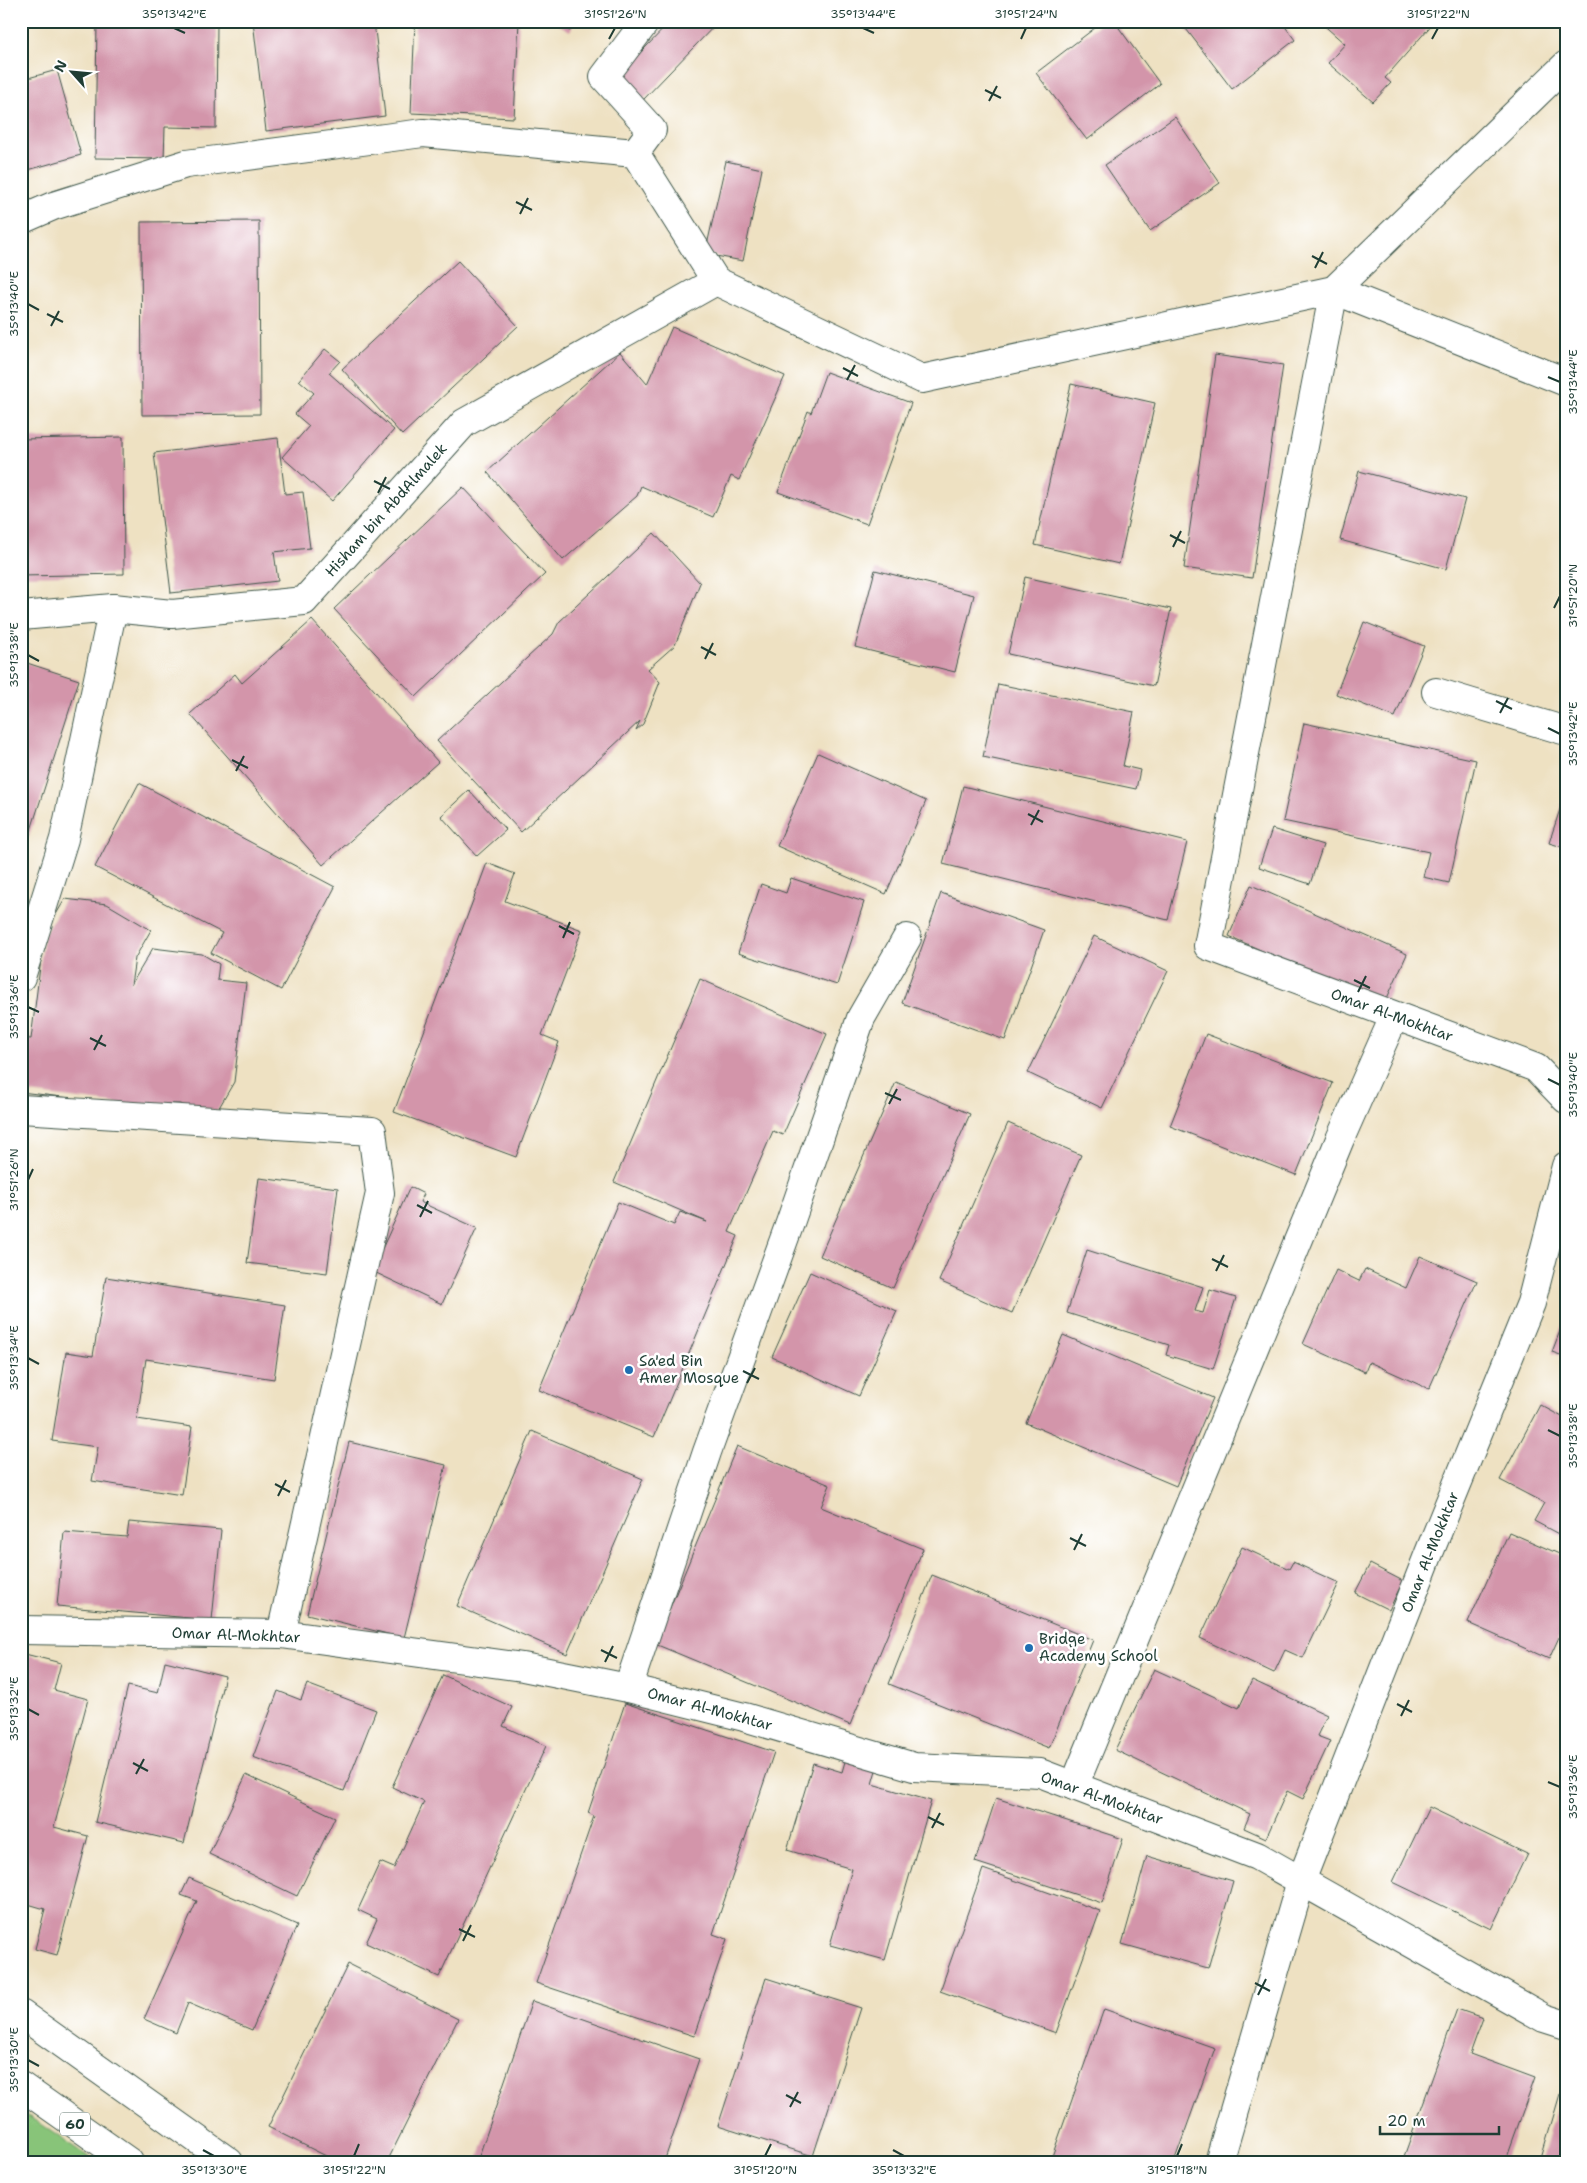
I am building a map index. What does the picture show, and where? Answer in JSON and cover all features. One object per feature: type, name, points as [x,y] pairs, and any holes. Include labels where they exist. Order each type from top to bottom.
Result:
[{"type":"main road","points":[[635,153],[652,130],[604,77],[646,21]]},
{"type":"main road","points":[[635,153],[716,281],[922,379],[1334,290],[1566,65]]},
{"type":"main road","points":[[21,220],[53,206],[186,164],[423,132],[635,153]]},
{"type":"main road","name":"Hisham bin AbdAlmalek","points":[[21,616],[113,608],[172,614],[304,601],[464,423],[716,281]]},
{"type":"main road","points":[[1334,290],[1566,382]]},
{"type":"main road","name":"Omar Al-Mokhtar","points":[[1334,290],[1208,946],[1394,1017],[1536,1068],[1566,1099]]},
{"type":"main road","points":[[21,978],[64,838],[113,608]]},
{"type":"main road","points":[[1436,692],[1566,731]]},
{"type":"main road","points":[[628,1688],[707,1452],[790,1223],[861,1018],[907,938]]},
{"type":"main road","points":[[1074,1786],[1340,1139],[1394,1017]]},
{"type":"main road","points":[[21,1109],[372,1130],[380,1193],[281,1634]]},
{"type":"main road","name":"Omar Al-Mokhtar","points":[[21,1630],[281,1634],[523,1667],[628,1688],[744,1717],[914,1768],[1040,1773],[1257,1856],[1301,1882],[1425,1562],[1530,1302],[1566,1166]]},
{"type":"main road","points":[[1219,2162],[1301,1882],[1544,2018],[1566,2025]]},
{"type":"main road","points":[[21,2014],[229,2162]]},
{"type":"main road","name":"60","points":[[21,2086],[129,2162]]},
{"type":"green space","points":[[21,2111],[96,2162],[21,2162]]},
{"type":"building","points":[[253,21],[374,21],[385,116],[266,131]]},
{"type":"building","points":[[415,21],[519,21],[514,118],[411,113]]},
{"type":"building","points":[[552,21],[575,21],[570,31]]},
{"type":"building","points":[[671,21],[719,21],[643,100],[618,76]]},
{"type":"building","points":[[1104,21],[1114,21],[1160,84],[1087,140],[1036,73]]},
{"type":"building","points":[[1180,21],[1281,21],[1295,40],[1232,89]]},
{"type":"building","points":[[1319,21],[1435,21],[1385,78],[1391,83],[1373,102],[1328,63],[1345,44]]},
{"type":"building","points":[[97,22],[217,23],[216,128],[165,127],[164,159],[95,158]]},
{"type":"building","points":[[57,70],[81,155],[21,172],[21,80]]},
{"type":"building","points":[[1175,117],[1220,183],[1150,231],[1105,165]]},
{"type":"building","points":[[726,161],[762,169],[743,261],[705,254]]},
{"type":"building","points":[[259,221],[260,414],[142,415],[141,222]]},
{"type":"building","points":[[458,261],[518,326],[402,435],[342,369]]},
{"type":"building","points":[[672,327],[785,376],[739,480],[731,476],[713,517],[641,486],[637,496],[563,560],[487,472],[620,352],[647,384]]},
{"type":"building","points":[[325,349],[340,361],[329,373],[394,430],[332,501],[282,457],[309,426],[295,414],[314,393],[299,380]]},
{"type":"building","points":[[1215,355],[1283,365],[1252,578],[1184,568]]},
{"type":"building","points":[[826,372],[911,403],[867,524],[778,492],[808,411],[811,413]]},
{"type":"building","points":[[1071,384],[1155,403],[1119,564],[1035,545]]},
{"type":"building","points":[[123,437],[124,574],[21,576],[21,439]]},
{"type":"building","points":[[278,438],[285,494],[303,492],[310,548],[274,552],[278,581],[171,593],[154,453]]},
{"type":"building","points":[[1359,471],[1465,499],[1446,569],[1340,540]]},
{"type":"building","points":[[463,487],[545,574],[416,697],[334,609]]},
{"type":"building","points":[[654,533],[700,583],[675,645],[648,669],[660,682],[643,724],[636,730],[640,721],[521,832],[437,741],[553,634],[559,622]]},
{"type":"building","points":[[875,570],[974,595],[955,672],[855,647]]},
{"type":"building","points":[[1025,577],[1171,609],[1154,686],[1008,654]]},
{"type":"building","points":[[312,620],[438,762],[323,865],[190,714],[235,674],[242,683]]},
{"type":"building","points":[[1364,622],[1424,646],[1395,717],[1336,694]]},
{"type":"building","points":[[21,661],[79,680],[22,858],[21,858]]},
{"type":"building","points":[[998,684],[1134,712],[1123,766],[1140,770],[1136,789],[983,757]]},
{"type":"building","points":[[1304,723],[1476,760],[1449,883],[1423,877],[1429,852],[1283,821]]},
{"type":"building","points":[[818,753],[926,801],[886,894],[777,846]]},
{"type":"building","points":[[139,783],[335,887],[281,990],[211,953],[222,933],[95,867]]},
{"type":"building","points":[[963,786],[1187,842],[1168,920],[943,864]]},
{"type":"building","points":[[469,790],[506,830],[477,856],[441,816]]},
{"type":"building","points":[[1566,794],[1566,848],[1549,843]]},
{"type":"building","points":[[1272,829],[1323,845],[1310,884],[1259,867]]},
{"type":"building","points":[[487,863],[515,874],[505,901],[582,930],[542,1035],[559,1042],[516,1157],[394,1112]]},
{"type":"building","points":[[791,878],[864,902],[837,985],[738,953],[761,884],[786,893]]},
{"type":"building","points":[[1251,885],[1407,954],[1384,1005],[1229,936]]},
{"type":"building","points":[[941,893],[1044,930],[1005,1040],[902,1003]]},
{"type":"building","points":[[65,899],[107,904],[151,930],[135,958],[131,985],[153,948],[202,954],[219,964],[217,980],[246,983],[234,1082],[217,1111],[187,1107],[181,1104],[120,1104],[21,1092],[21,1038],[31,1039],[44,935]]},
{"type":"building","points":[[1094,936],[1168,971],[1102,1108],[1028,1073]]},
{"type":"building","points":[[700,979],[827,1034],[783,1135],[773,1131],[729,1232],[738,1236],[654,1437],[539,1390],[618,1202],[674,1225],[680,1212],[707,1222],[614,1182]]},
{"type":"building","points":[[1206,1034],[1333,1083],[1296,1175],[1170,1126]]},
{"type":"building","points":[[896,1082],[970,1114],[893,1288],[820,1256]]},
{"type":"building","points":[[1008,1123],[1081,1155],[1012,1313],[939,1281]]},
{"type":"building","points":[[259,1178],[338,1188],[327,1273],[247,1263]]},
{"type":"building","points":[[410,1187],[424,1194],[420,1202],[477,1228],[442,1304],[372,1271]]},
{"type":"building","points":[[1087,1250],[1203,1287],[1195,1311],[1203,1313],[1210,1290],[1236,1298],[1213,1369],[1166,1355],[1169,1345],[1067,1313]]},
{"type":"building","points":[[1420,1256],[1477,1281],[1429,1389],[1369,1362],[1365,1372],[1303,1344],[1336,1270],[1359,1281],[1365,1269],[1406,1288]]},
{"type":"building","points":[[810,1272],[897,1311],[859,1396],[772,1357]]},
{"type":"building","points":[[106,1277],[285,1305],[274,1379],[146,1359],[137,1419],[192,1427],[182,1495],[92,1481],[98,1447],[52,1441],[66,1352],[93,1356]]},
{"type":"building","points":[[1566,1315],[1566,1357],[1552,1352]]},
{"type":"building","points":[[1063,1335],[1213,1398],[1176,1486],[1026,1423]]},
{"type":"building","points":[[1540,1405],[1566,1419],[1566,1538],[1534,1521],[1544,1503],[1500,1480]]},
{"type":"building","points":[[532,1431],[643,1479],[567,1654],[457,1606]]},
{"type":"building","points":[[349,1442],[446,1465],[404,1638],[307,1614]]},
{"type":"building","points":[[737,1446],[830,1485],[821,1507],[923,1549],[850,1725],[655,1644]]},
{"type":"building","points":[[129,1522],[221,1530],[212,1620],[57,1606],[64,1532],[127,1537]]},
{"type":"building","points":[[1509,1532],[1566,1557],[1566,1622],[1549,1659],[1468,1623]]},
{"type":"building","points":[[1242,1547],[1289,1569],[1293,1562],[1339,1583],[1303,1658],[1285,1650],[1274,1673],[1200,1638]]},
{"type":"building","points":[[1370,1564],[1403,1581],[1389,1610],[1355,1593]]},
{"type":"building","points":[[932,1575],[1093,1640],[1049,1748],[889,1684]]},
{"type":"building","points":[[21,1653],[61,1663],[54,1690],[88,1699],[54,1827],[88,1836],[57,1955],[35,1949],[45,1909],[21,1902]]},
{"type":"building","points":[[165,1661],[225,1676],[184,1843],[95,1822],[128,1686],[158,1693]]},
{"type":"building","points":[[1154,1669],[1239,1708],[1252,1680],[1327,1715],[1317,1736],[1330,1741],[1303,1799],[1287,1791],[1266,1838],[1244,1828],[1250,1814],[1115,1750]]},
{"type":"building","points":[[443,1675],[512,1707],[503,1726],[546,1746],[439,1977],[366,1943],[377,1919],[358,1910],[380,1862],[394,1868],[424,1802],[392,1787]]},
{"type":"building","points":[[307,1684],[376,1710],[344,1791],[253,1757],[278,1691],[301,1700]]},
{"type":"building","points":[[625,1703],[774,1752],[713,1934],[727,1939],[694,2036],[536,1983],[594,1816],[588,1813]]},
{"type":"building","points":[[846,1758],[877,1767],[872,1784],[931,1801],[885,1960],[830,1945],[852,1869],[787,1850],[813,1763],[842,1772]]},
{"type":"building","points":[[246,1775],[335,1817],[297,1896],[209,1854]]},
{"type":"building","points":[[996,1798],[1123,1839],[1102,1903],[975,1862]]},
{"type":"building","points":[[1429,1807],[1527,1854],[1491,1929],[1393,1882]]},
{"type":"building","points":[[1147,1856],[1233,1881],[1208,1968],[1122,1944]]},
{"type":"building","points":[[983,1869],[1100,1911],[1056,2033],[940,1991]]},
{"type":"building","points":[[189,1878],[297,1925],[252,2030],[188,2003],[176,2033],[144,2019],[197,1901],[181,1895]]},
{"type":"building","points":[[348,1964],[458,2019],[387,2162],[338,2162],[268,2127]]},
{"type":"building","points":[[766,1978],[861,2008],[813,2156],[718,2126]]},
{"type":"building","points":[[532,2001],[699,2059],[664,2162],[477,2162]]},
{"type":"building","points":[[1104,2009],[1215,2048],[1174,2162],[1050,2162]]},
{"type":"building","points":[[1457,2009],[1483,2018],[1470,2054],[1535,2078],[1505,2162],[1402,2162]]},
{"type":"building","points":[[1565,2077],[1566,2162],[1540,2162]]},
{"type":"place","name":"Sa'ed Bin Amer Mosque","points":[[629,1370]]},
{"type":"place","name":"Bridge Academy School","points":[[1029,1648]]}]
